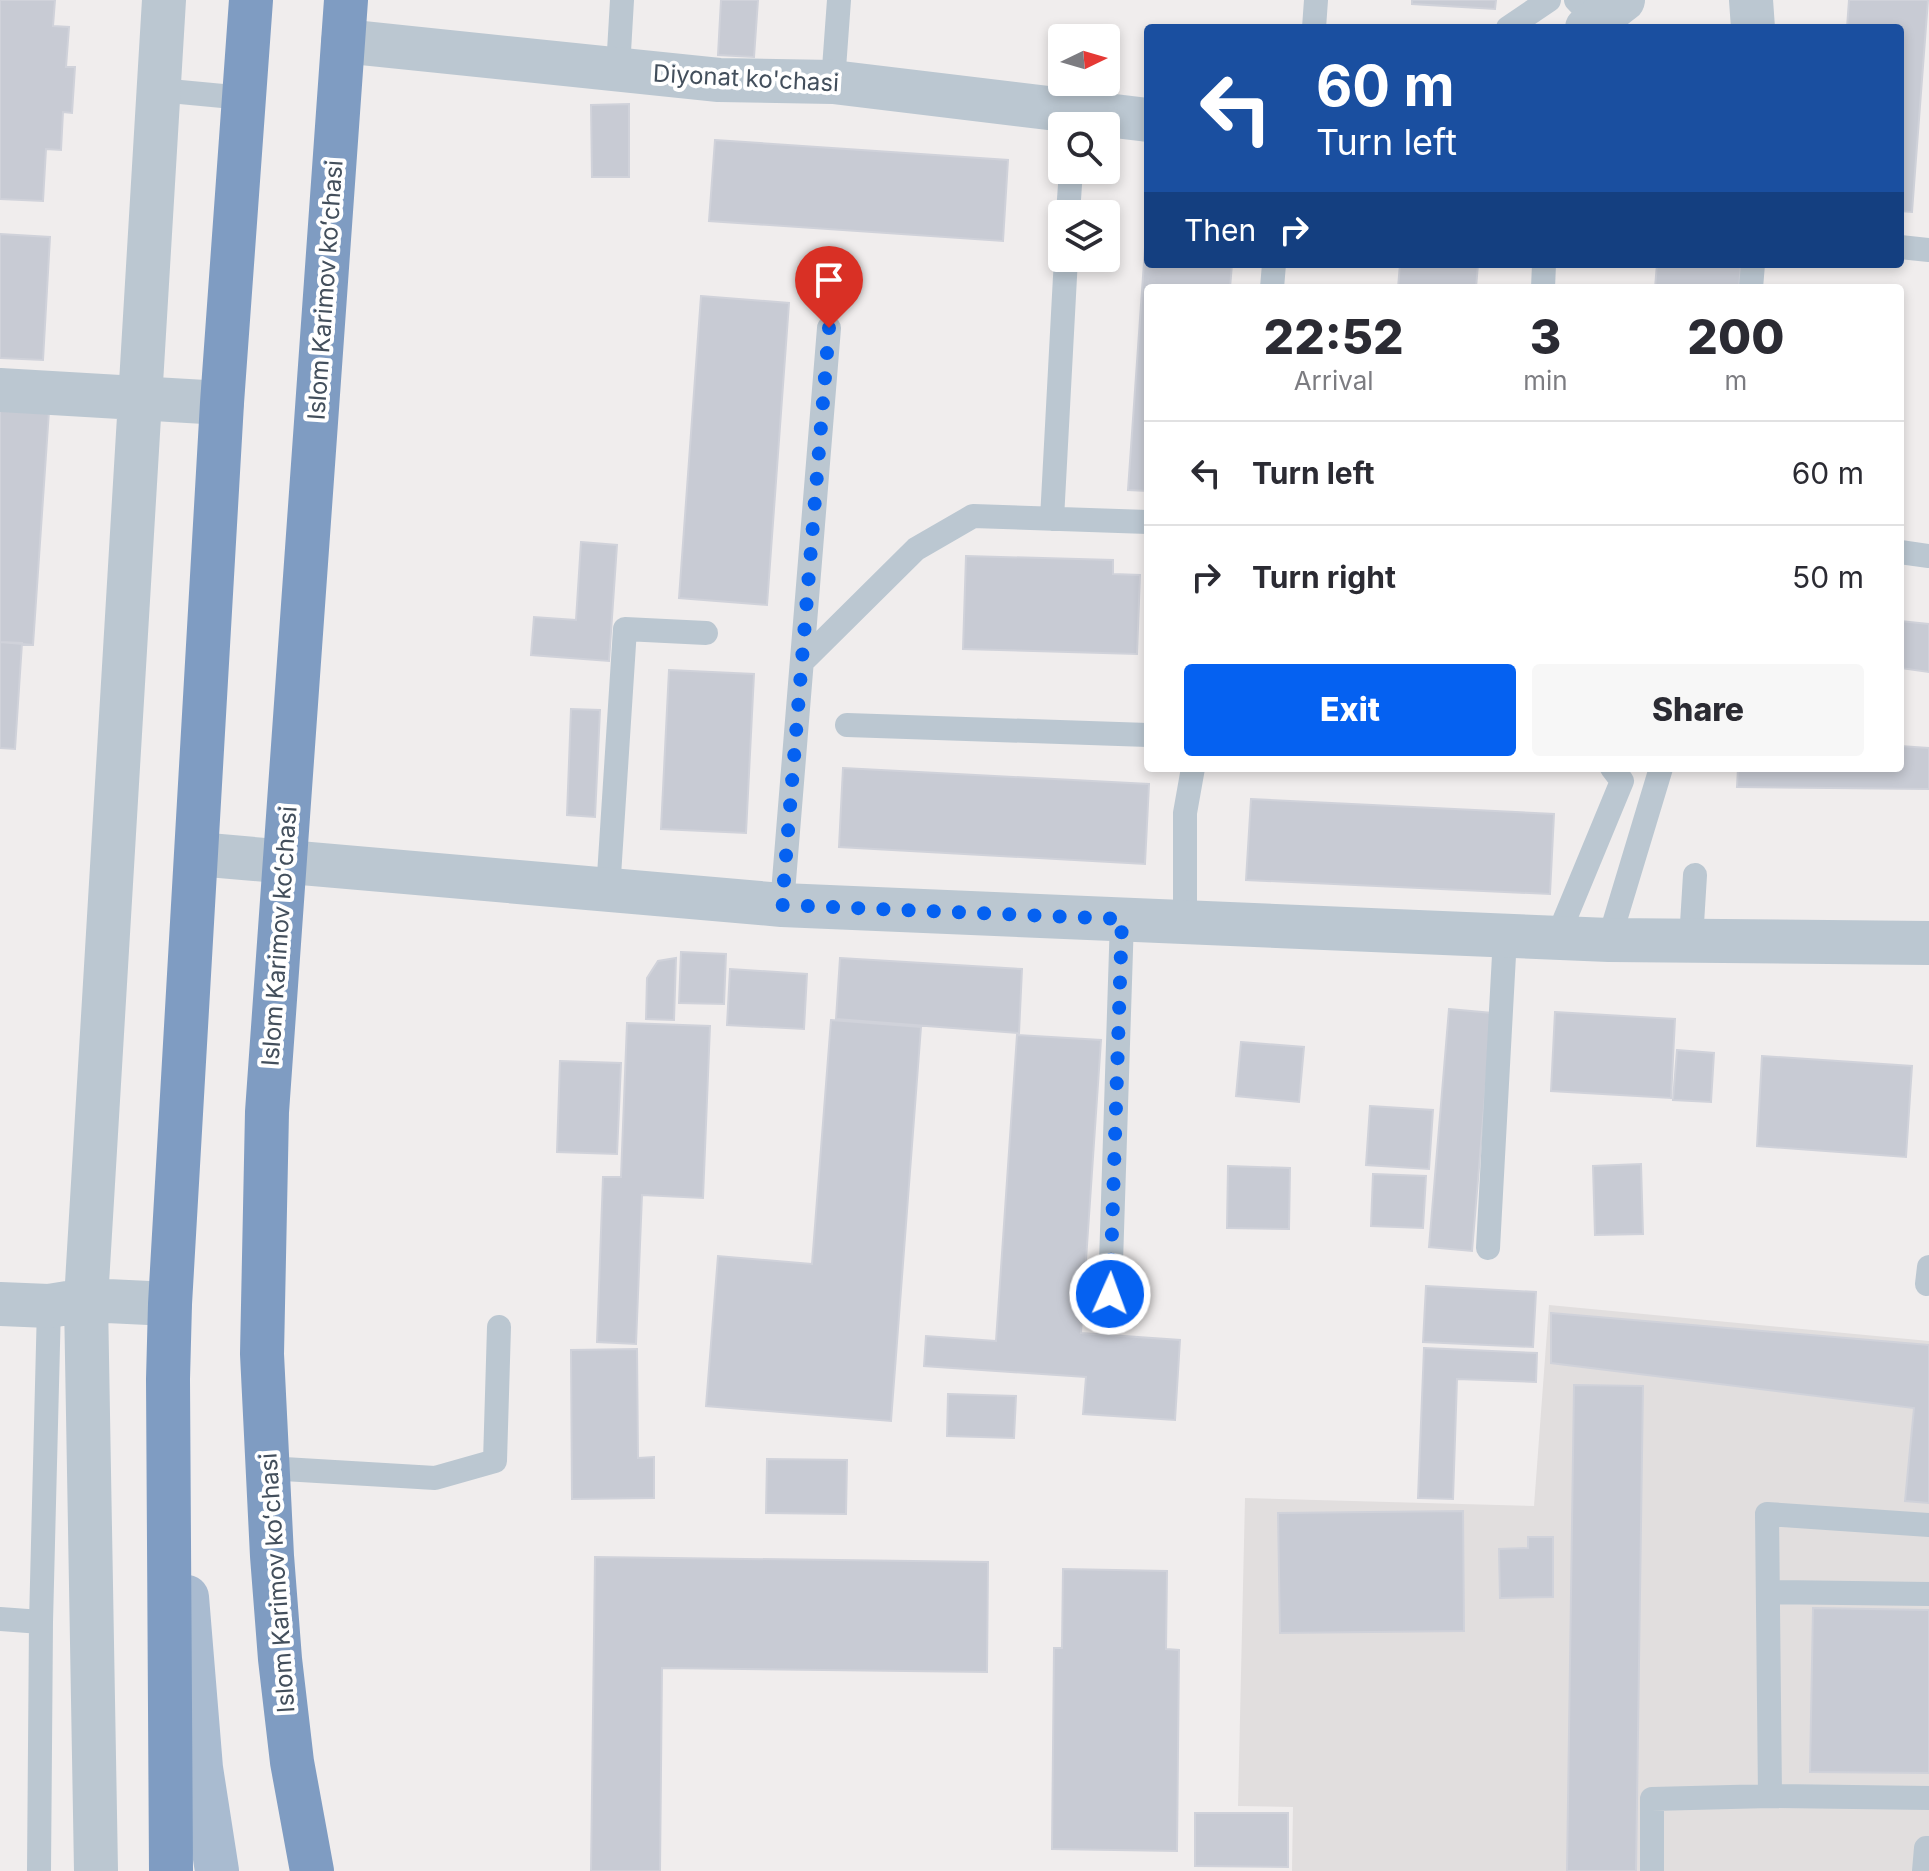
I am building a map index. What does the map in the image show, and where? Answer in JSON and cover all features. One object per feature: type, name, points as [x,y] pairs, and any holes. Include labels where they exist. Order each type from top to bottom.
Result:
[{"type":"highway","points":[[171,1871],[170,1304],[222,403],[251,0]]},
{"type":"highway","name":"Islom Karimov koʻchasi","points":[[312,1871],[292,1762],[284,1688],[267,1468],[262,1354],[267,1112],[344,21]]},
{"type":"main road","points":[[168,1379],[201,1768],[217,1871]]},
{"type":"street","points":[[96,1871],[67,1303],[139,397],[164,0]]},
{"type":"street","points":[[1751,0],[1753,24]]},
{"type":"street","name":"Diyonat ko'chasi","points":[[344,21],[618,69],[719,80],[833,82],[1048,115]]},
{"type":"street","name":"Diyonat ko'chasi","points":[[1120,120],[1144,120]]},
{"type":"street","points":[[0,390],[222,403]]},
{"type":"street","points":[[197,854],[782,905],[1505,937],[1929,943]]},
{"type":"street","points":[[0,1304],[170,1304]]},
{"type":"lane","points":[[618,69],[622,0]]},
{"type":"lane","points":[[833,82],[839,0]]},
{"type":"lane","points":[[1314,24],[1316,0]]},
{"type":"lane","points":[[1514,24],[1549,0]]},
{"type":"lane","points":[[159,90],[244,98]]},
{"type":"lane","points":[[1904,247],[1929,250]]},
{"type":"lane","points":[[1052,519],[1065,272]]},
{"type":"lane","points":[[782,905],[829,328]]},
{"type":"lane","points":[[802,662],[916,549],[973,516],[1144,522]]},
{"type":"lane","points":[[1904,553],[1929,556]]},
{"type":"lane","points":[[608,891],[625,629],[706,633]]},
{"type":"lane","points":[[847,725],[1144,735]]},
{"type":"lane","points":[[1185,922],[1185,813],[1192,772]]},
{"type":"lane","points":[[1557,938],[1622,781],[1615,772]]},
{"type":"lane","points":[[1609,940],[1660,772]]},
{"type":"lane","points":[[1691,940],[1695,875]]},
{"type":"lane","points":[[1110,1294],[1122,919]]},
{"type":"lane","points":[[1488,1248],[1505,937]]},
{"type":"lane","points":[[39,1871],[41,1622],[67,1303]]},
{"type":"lane","points":[[267,1468],[435,1478],[495,1461],[499,1327]]},
{"type":"lane","points":[[1770,1796],[1767,1514],[1929,1525]]},
{"type":"lane","points":[[1768,1592],[1929,1594]]},
{"type":"lane","points":[[0,1619],[41,1622]]},
{"type":"lane","points":[[1652,1871],[1652,1799],[1770,1796],[1929,1798]]},
{"type":"lane","points":[[1924,1871],[1926,1848],[1929,1848]]},
{"type":"shaded area","points":[[1549,1305],[1929,1341],[1929,1871],[1292,1871],[1293,1807],[1238,1806],[1245,1498],[1534,1506]]},
{"type":"building","points":[[0,0],[55,0],[53,26],[69,27],[66,67],[75,67],[72,113],[63,112],[61,150],[46,149],[43,201],[0,199]]},
{"type":"building","points":[[721,0],[758,0],[754,57],[718,55]]},
{"type":"building","points":[[1412,0],[1496,0],[1495,9],[1412,4]]},
{"type":"building","points":[[1849,0],[1928,0],[1912,212],[1904,211],[1904,24],[1847,24]]},
{"type":"building","points":[[629,104],[629,177],[592,177],[591,105]]},
{"type":"building","points":[[715,140],[1008,160],[1003,241],[709,221]]},
{"type":"building","points":[[0,234],[50,237],[43,360],[0,358]]},
{"type":"building","points":[[1144,262],[1144,268],[1232,268],[1230,284],[1144,284],[1144,491],[1128,490]]},
{"type":"building","points":[[1400,268],[1478,268],[1476,284],[1398,284]]},
{"type":"building","points":[[1657,268],[1741,268],[1739,284],[1655,284]]},
{"type":"building","points":[[701,296],[789,303],[767,605],[679,598]]},
{"type":"building","points":[[0,408],[49,411],[33,645],[0,642]]},
{"type":"building","points":[[581,542],[617,545],[609,661],[531,655],[534,617],[576,620]]},
{"type":"building","points":[[966,556],[1113,560],[1113,574],[1140,575],[1137,654],[963,649]]},
{"type":"building","points":[[1904,621],[1929,624],[1929,672],[1904,669]]},
{"type":"building","points":[[0,642],[22,643],[15,749],[0,748]]},
{"type":"building","points":[[669,670],[754,674],[746,833],[661,829]]},
{"type":"building","points":[[571,709],[600,710],[595,817],[567,815]]},
{"type":"building","points":[[1904,746],[1929,748],[1929,789],[1737,787],[1738,772],[1904,772]]},
{"type":"building","points":[[843,768],[1149,784],[1145,864],[839,847]]},
{"type":"building","points":[[1251,799],[1554,814],[1550,894],[1246,880]]},
{"type":"building","points":[[681,952],[726,954],[724,1004],[679,1003]]},
{"type":"building","points":[[676,958],[674,1020],[646,1019],[647,978],[658,961]]},
{"type":"building","points":[[840,958],[1022,969],[1019,1033],[836,1019]]},
{"type":"building","points":[[730,969],[807,974],[804,1029],[727,1025]]},
{"type":"building","points":[[1449,1009],[1492,1013],[1472,1251],[1429,1247]]},
{"type":"building","points":[[1555,1012],[1675,1019],[1671,1098],[1551,1091]]},
{"type":"building","points":[[831,1020],[921,1027],[891,1421],[706,1406],[718,1256],[812,1264]]},
{"type":"building","points":[[627,1023],[710,1026],[703,1198],[642,1195],[636,1344],[597,1342],[603,1177],[621,1177]]},
{"type":"building","points":[[1017,1035],[1101,1040],[1081,1333],[1180,1340],[1175,1420],[1083,1414],[1086,1377],[924,1366],[926,1336],[996,1341]]},
{"type":"building","points":[[1241,1042],[1304,1047],[1299,1102],[1236,1096]]},
{"type":"building","points":[[1677,1050],[1714,1053],[1711,1102],[1673,1100]]},
{"type":"building","points":[[1762,1056],[1912,1066],[1906,1157],[1757,1146]]},
{"type":"building","points":[[560,1061],[621,1063],[617,1154],[557,1152]]},
{"type":"building","points":[[1370,1106],[1433,1110],[1429,1169],[1366,1165]]},
{"type":"building","points":[[1641,1164],[1643,1234],[1595,1235],[1593,1166]]},
{"type":"building","points":[[1228,1166],[1290,1168],[1289,1229],[1227,1228]]},
{"type":"building","points":[[1373,1174],[1426,1176],[1423,1228],[1371,1226]]},
{"type":"building","points":[[1426,1286],[1536,1292],[1533,1347],[1423,1342]]},
{"type":"building","points":[[1551,1313],[1929,1345],[1929,1503],[1905,1501],[1914,1408],[1551,1363]]},
{"type":"building","points":[[1424,1348],[1537,1353],[1536,1382],[1457,1379],[1453,1499],[1418,1498]]},
{"type":"building","points":[[637,1349],[638,1458],[654,1457],[654,1498],[572,1499],[571,1350]]},
{"type":"building","points":[[1574,1385],[1643,1386],[1636,1871],[1567,1871]]},
{"type":"building","points":[[948,1394],[1016,1396],[1014,1438],[947,1436]]},
{"type":"building","points":[[767,1459],[847,1460],[846,1514],[766,1513]]},
{"type":"building","points":[[1463,1511],[1464,1631],[1280,1633],[1278,1513]]},
{"type":"building","points":[[1528,1537],[1553,1537],[1553,1597],[1500,1598],[1499,1549],[1528,1548]]},
{"type":"building","points":[[595,1557],[988,1562],[987,1672],[662,1668],[660,1871],[591,1871]]},
{"type":"building","points":[[1063,1569],[1167,1571],[1166,1649],[1179,1650],[1177,1851],[1052,1849],[1054,1648],[1062,1648]]},
{"type":"building","points":[[1813,1608],[1929,1610],[1929,1773],[1810,1772]]},
{"type":"building","points":[[1195,1813],[1288,1813],[1288,1867],[1195,1866]]},
{"type":"route","points":[[829,328],[782,905],[1122,919],[1110,1294]]}]
